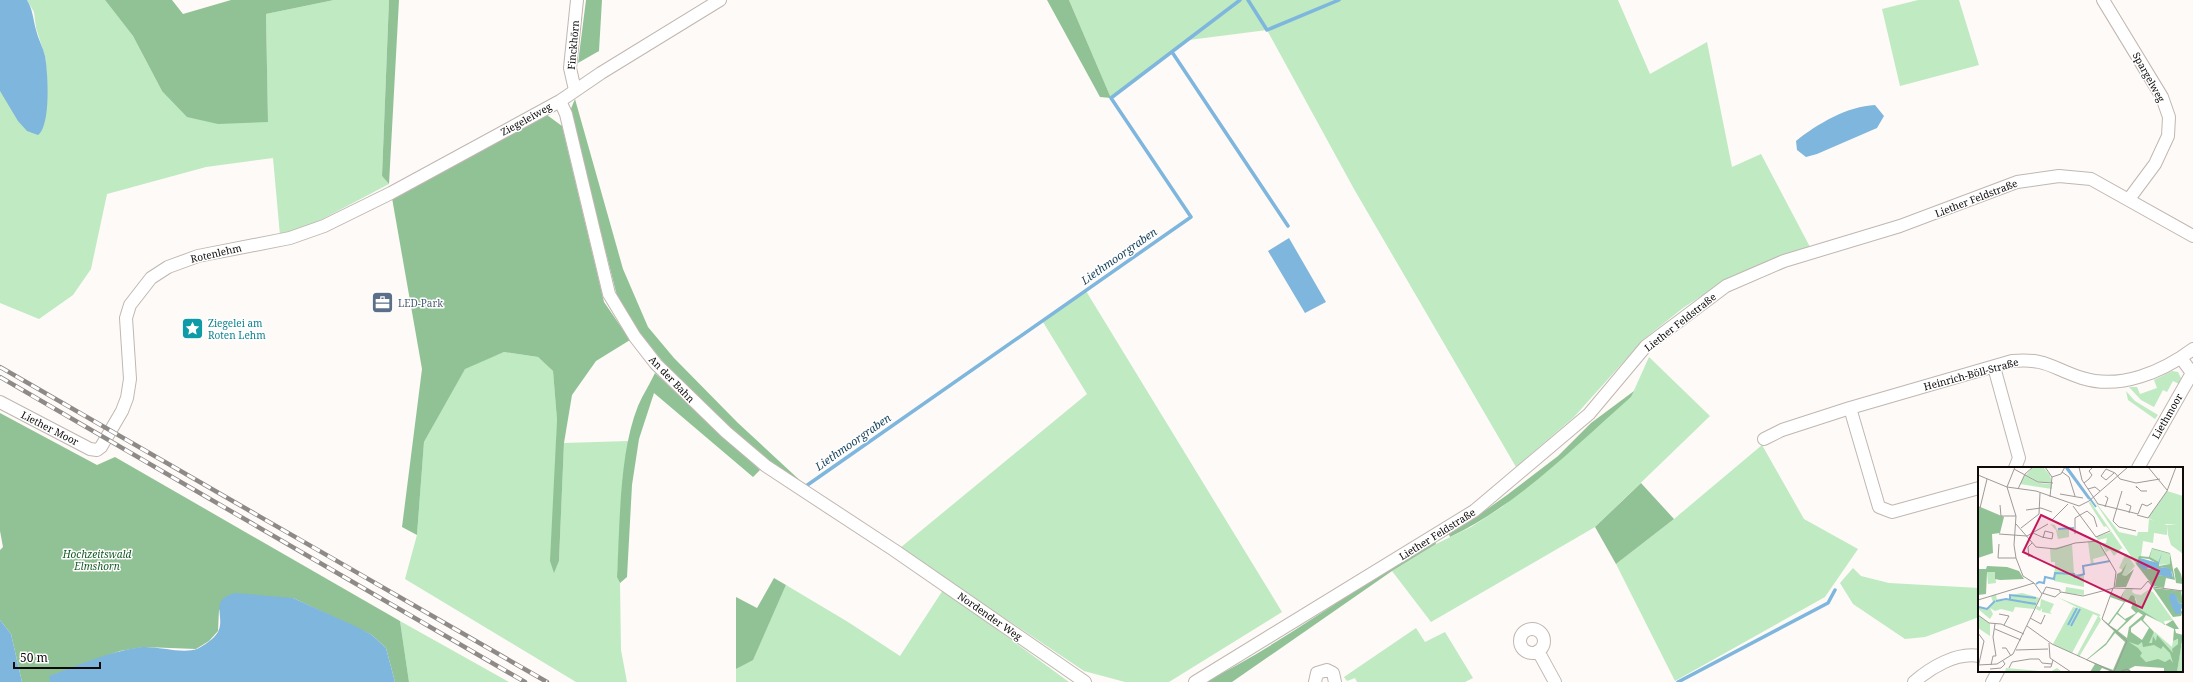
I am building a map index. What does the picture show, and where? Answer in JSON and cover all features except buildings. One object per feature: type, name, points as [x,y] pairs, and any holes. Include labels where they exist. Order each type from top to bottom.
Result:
[{"type":"street","name":"Finckhörn","points":[[575,90],[570,68],[577,0]]},
{"type":"street","name":"Ziegeleiweg","points":[[324,226],[391,192],[560,101],[575,90],[720,0]]},
{"type":"street","name":"Spargelweg","points":[[2103,0],[2162,97],[2169,117],[2168,136],[2156,164],[2129,199]]},
{"type":"street","name":"An der Bahn","points":[[560,101],[566,114],[609,294],[635,337],[656,364],[726,432],[766,466],[894,550]]},
{"type":"street","name":"Liether Feldstraße","points":[[1195,682],[1474,511],[1589,414],[1646,346],[1726,286],[1784,261],[1900,226],[1958,206],[1998,189],[2033,178],[2071,176],[2091,179],[2193,236]]},
{"type":"street","name":"Rotenlehm","points":[[101,447],[122,412],[127,398],[130,379],[126,318],[130,305],[150,278],[168,268],[198,256],[290,238],[324,226]]},
{"type":"street","points":[[2181,358],[2193,349]]},
{"type":"street","name":"Heinrich-Böll-Straße","points":[[1764,439],[1782,430],[1850,408],[2012,361],[2032,359],[2046,362],[2082,378],[2097,382],[2113,382],[2135,378],[2164,367],[2181,358]]},
{"type":"street","name":"Liethmoor","points":[[2139,467],[2192,373],[2181,358]]},
{"type":"street","points":[[1994,367],[2019,458],[2015,467]]},
{"type":"street","name":"Liether Moor","points":[[0,402],[90,449],[97,450],[101,447]]},
{"type":"street","points":[[1850,408],[1879,507],[1892,512],[1978,488]]},
{"type":"street","name":"Nordender Weg","points":[[894,550],[1085,682]]},
{"type":"street","points":[[1538,651],[1555,682]]},
{"type":"street","points":[[1914,682],[1926,672],[1956,658],[1978,656]]},
{"type":"street","points":[[1315,682],[1317,674],[1327,670],[1333,673],[1335,682]]},
{"type":"street","points":[[1992,682],[1997,672]]},
{"type":"green space","points":[[27,0],[105,0],[133,36],[162,91],[268,122],[266,14],[334,0],[389,0],[382,176],[389,184],[313,224],[280,235],[273,158],[206,167],[107,194],[91,269],[73,295],[39,319],[0,303],[0,91],[44,126],[47,77],[45,56],[36,28],[34,12]]},
{"type":"green space","points":[[105,0],[172,0],[183,14],[231,0],[334,0],[266,14],[268,122],[218,124],[187,117],[162,91],[133,36]]},
{"type":"green space","points":[[389,0],[399,0],[389,184],[382,176]]},
{"type":"green space","points":[[586,0],[602,0],[599,51],[578,63]]},
{"type":"green space","points":[[1047,0],[1069,0],[1111,98],[1100,97]]},
{"type":"green space","points":[[1069,0],[1618,0],[1650,74],[1707,42],[1732,167],[1761,154],[1810,247],[1766,262],[1730,277],[1683,308],[1644,339],[1574,417],[1516,467],[1354,189],[1267,30],[1189,40],[1111,98]]},
{"type":"green space","points":[[1918,0],[1959,0],[1979,65],[1900,86],[1882,9]]},
{"type":"green space","points":[[575,99],[623,269],[648,327],[674,358],[738,423],[806,486],[726,432],[664,363],[640,333],[617,296],[570,111]]},
{"type":"green space","points":[[547,115],[562,126],[604,302],[630,340],[596,361],[572,395],[564,443],[559,561],[554,573],[550,561],[557,420],[553,371],[538,357],[504,352],[465,369],[424,442],[417,535],[402,527],[422,369],[392,198]]},
{"type":"green space","points":[[1086,291],[1282,612],[1169,682],[1125,682],[1084,671],[900,548],[1087,394],[1043,322]]},
{"type":"green space","points":[[504,352],[538,357],[553,371],[557,420],[554,572],[559,561],[564,443],[629,441],[623,482],[617,576],[620,583],[621,650],[627,682],[576,682],[405,579],[417,535],[424,442],[465,368]]},
{"type":"green space","points":[[1649,357],[1710,416],[1595,527],[1431,622],[1392,571],[1436,544],[1471,527],[1502,507],[1631,397]]},
{"type":"green space","points":[[2172,371],[2178,372],[2181,378],[2179,384],[2173,381],[2167,392],[2163,390],[2154,407],[2141,400],[2129,387],[2137,387],[2140,394],[2157,388],[2154,380]]},
{"type":"green space","points":[[655,373],[760,470],[753,477],[654,393],[639,439],[632,485],[627,577],[620,583],[617,577],[620,512],[627,445],[638,406]]},
{"type":"green space","points":[[1634,391],[1631,397],[1567,455],[1523,491],[1475,524],[1450,537],[1448,532],[1476,517],[1507,495],[1558,456],[1591,423]]},
{"type":"green space","points":[[2126,391],[2135,401],[2158,415],[2155,419],[2128,400]]},
{"type":"green space","name":"Hochzeitswald Elmshorn","points":[[0,413],[97,465],[115,457],[400,621],[409,682],[395,682],[386,648],[372,635],[293,598],[219,610],[218,631],[209,641],[196,649],[144,647],[120,651],[50,676],[50,682],[22,682],[11,634],[0,620],[0,550],[3,547],[0,531]]},
{"type":"green space","points":[[1762,445],[1804,519],[1858,549],[1825,597],[1675,681],[1616,564],[1674,519]]},
{"type":"green space","points":[[1641,483],[1674,519],[1616,564],[1595,527]]},
{"type":"green space","points":[[1435,541],[1436,544],[1392,571],[1232,682],[1205,682],[1292,632],[1377,576]]},
{"type":"green space","points":[[1853,568],[1861,576],[1889,583],[1978,588],[1978,617],[1925,637],[1905,639],[1853,604],[1840,583]]},
{"type":"green space","points":[[774,578],[786,585],[753,660],[736,669],[736,597],[757,608]]},
{"type":"green space","points":[[786,585],[848,622],[900,656],[943,590],[1069,682],[736,682],[736,669],[753,659]]},
{"type":"green space","points":[[400,621],[509,682],[409,682]]},
{"type":"green space","points":[[1416,628],[1425,642],[1445,632],[1473,678],[1465,682],[1357,682],[1355,678],[1347,681],[1344,677]]},
{"type":"water","points":[[0,0],[27,0],[31,7],[37,33],[44,53],[48,98],[45,121],[42,130],[38,135],[27,131],[18,121],[0,91]]},
{"type":"water","points":[[1875,105],[1884,116],[1877,128],[1817,154],[1806,157],[1797,150],[1796,141],[1823,122],[1844,112],[1865,106]]},
{"type":"water","points":[[1289,238],[1326,302],[1305,313],[1268,251]]},
{"type":"water","points":[[235,593],[293,598],[372,635],[386,648],[395,682],[50,682],[49,676],[95,659],[130,649],[148,647],[184,651],[197,649],[216,635],[220,626],[220,604],[227,596]]},
{"type":"water","points":[[0,620],[11,634],[22,682],[0,682]]},
{"type":"waterway","name":"Liethmoorgraben","points":[[806,486],[1191,217],[1111,98],[1240,0]]},
{"type":"waterway","name":"Liethmoorgraben","points":[[1248,0],[1267,30],[1339,0]]},
{"type":"waterway","points":[[1172,52],[1288,226]]},
{"type":"waterway","points":[[1678,682],[1828,603],[1835,590]]},
{"type":"railway","points":[[0,367],[547,682]]},
{"type":"railway","points":[[0,377],[525,682]]},
{"type":"place","name":"LED-Park","points":[[383,303]]},
{"type":"place","name":"Ziegelei am Roten Lehm","points":[[193,329]]}]
